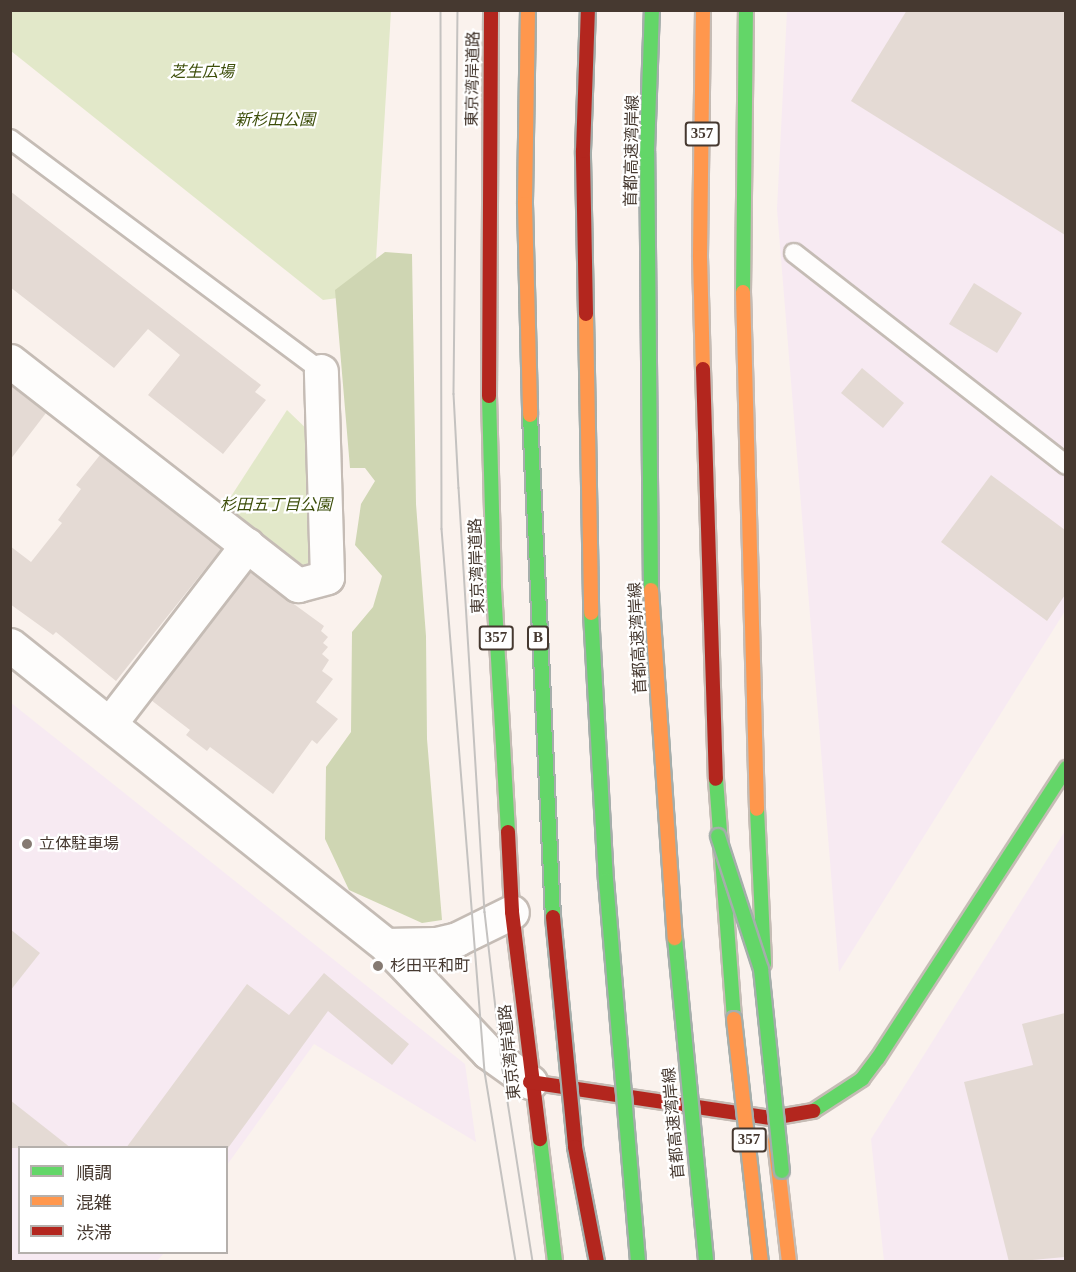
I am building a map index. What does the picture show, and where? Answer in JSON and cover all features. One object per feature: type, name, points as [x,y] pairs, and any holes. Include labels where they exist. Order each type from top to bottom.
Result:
[{"type":"main road","name":"東京湾岸道路","points":[[491,10],[489,368],[493,577],[512,912],[530,1082],[555,1262]]},
{"type":"main road","name":"B","points":[[528,10],[525,204],[530,469],[549,869],[575,1147],[597,1262]]},
{"type":"main road","points":[[588,10],[583,151],[590,596],[606,880],[638,1262]]},
{"type":"main road","name":"首都高速湾岸線","points":[[652,10],[647,151],[651,585],[670,890],[706,1262]]},
{"type":"main road","name":"357","points":[[703,10],[700,257],[718,836],[761,1262]]},
{"type":"main road","name":"357","points":[[746,10],[742,369],[751,682],[772,1118],[789,1262]]},
{"type":"main road","points":[[530,1082],[772,1118],[809,1113],[838,1098],[862,1079],[1065,768]]},
{"type":"main road","points":[[718,836],[761,969],[789,1262]]},
{"type":"street","points":[[10,361],[298,585],[327,577],[321,371]]},
{"type":"street","points":[[110,723],[247,545]]},
{"type":"street","points":[[10,645],[386,945],[488,1052],[530,1082]]},
{"type":"street","points":[[386,945],[436,944],[457,939],[512,912]]},
{"type":"lane","points":[[10,139],[321,371]]},
{"type":"lane","points":[[794,253],[1065,465]]},
{"type":"shaded area","points":[[787,11],[1065,11],[1065,611],[839,972],[777,209]]},
{"type":"shaded area","points":[[10,702],[465,1064],[476,1142],[314,1044],[228,1164],[228,1146],[18,1146],[18,1254],[163,1254],[157,1261],[11,1261]]},
{"type":"shaded area","points":[[1065,831],[1065,1261],[884,1261],[871,1139]]},
{"type":"green space","name":"新杉田公園","points":[[10,11],[391,11],[374,293],[323,300],[11,51]]},
{"type":"green space","points":[[385,252],[412,254],[416,504],[426,636],[427,739],[442,920],[422,923],[349,890],[325,839],[326,767],[351,732],[352,632],[373,607],[382,576],[355,545],[361,504],[375,481],[365,468],[350,468],[335,290]]},
{"type":"green space","name":"杉田五丁目公園","points":[[287,410],[314,436],[325,559],[289,574],[219,515]]},
{"type":"building","points":[[907,10],[1065,10],[1065,235],[851,101]]},
{"type":"building","points":[[10,191],[261,385],[255,392],[266,400],[223,454],[148,395],[180,355],[148,329],[114,368],[10,287]]},
{"type":"building","points":[[974,283],[1022,313],[997,353],[949,324]]},
{"type":"building","points":[[862,368],[904,403],[883,428],[841,393]]},
{"type":"building","points":[[10,385],[46,413],[10,460]]},
{"type":"building","points":[[100,455],[221,549],[116,681],[56,632],[53,635],[10,604],[10,546],[31,562],[62,523],[58,520],[81,489],[76,485]]},
{"type":"building","points":[[991,475],[1065,530],[1065,595],[1047,621],[941,542]]},
{"type":"building","points":[[250,572],[324,626],[321,631],[328,637],[323,643],[328,647],[322,654],[329,660],[322,671],[333,679],[316,702],[338,719],[317,744],[312,740],[273,794],[210,747],[207,751],[186,735],[190,730],[151,700]]},
{"type":"building","points":[[10,929],[40,953],[10,991]]},
{"type":"building","points":[[324,973],[409,1044],[392,1065],[328,1011],[228,1148],[228,1146],[127,1146],[247,984],[289,1015]]},
{"type":"building","points":[[1065,1013],[1065,1257],[1009,1262],[964,1082],[1033,1065],[1022,1024]]},
{"type":"building","points":[[10,1100],[68,1146],[18,1146],[18,1148],[10,1148]]},
{"type":"tram line","points":[[441,10],[442,529],[485,1072],[516,1262]]},
{"type":"tram line","points":[[458,10],[454,394],[459,488],[485,912],[503,1070],[533,1262]]},
{"type":"traffic: fast","points":[[651,590],[647,151],[652,10]]},
{"type":"traffic: fast","points":[[743,292],[746,10]]},
{"type":"traffic: fast","points":[[489,396],[494,589],[508,832]]},
{"type":"traffic: fast","points":[[530,415],[553,917]]},
{"type":"traffic: fast","points":[[591,613],[606,880],[638,1262]]},
{"type":"traffic: fast","points":[[813,1111],[862,1079],[878,1058],[1066,768]]},
{"type":"traffic: fast","points":[[716,779],[734,1019]]},
{"type":"traffic: fast","points":[[757,809],[764,964]]},
{"type":"traffic: fast","points":[[718,836],[761,969],[782,1171]]},
{"type":"traffic: fast","points":[[675,938],[706,1262]]},
{"type":"traffic: fast","points":[[540,1139],[555,1262]]},
{"type":"traffic: slow","points":[[528,10],[525,204],[530,415]]},
{"type":"traffic: slow","points":[[703,10],[700,257],[703,369]]},
{"type":"traffic: slow","points":[[743,292],[757,809]]},
{"type":"traffic: slow","points":[[586,314],[591,613]]},
{"type":"traffic: slow","points":[[651,590],[675,938]]},
{"type":"traffic: slow","points":[[734,1019],[761,1262]]},
{"type":"traffic: slow","points":[[775,1141],[789,1262]]},
{"type":"traffic: jam","points":[[489,396],[491,10]]},
{"type":"traffic: jam","points":[[586,314],[583,151],[588,10]]},
{"type":"traffic: jam","points":[[703,369],[716,779]]},
{"type":"traffic: jam","points":[[508,832],[512,912],[540,1139]]},
{"type":"traffic: jam","points":[[553,917],[575,1147],[597,1262]]},
{"type":"traffic: jam","points":[[530,1082],[772,1118],[813,1111]]},
{"type":"place","name":"立体駐車場","points":[[27,844]]},
{"type":"place","name":"杉田平和町","points":[[378,966]]},
{"type":"park label","name":"芝生広場","points":[[202,72]]}]
